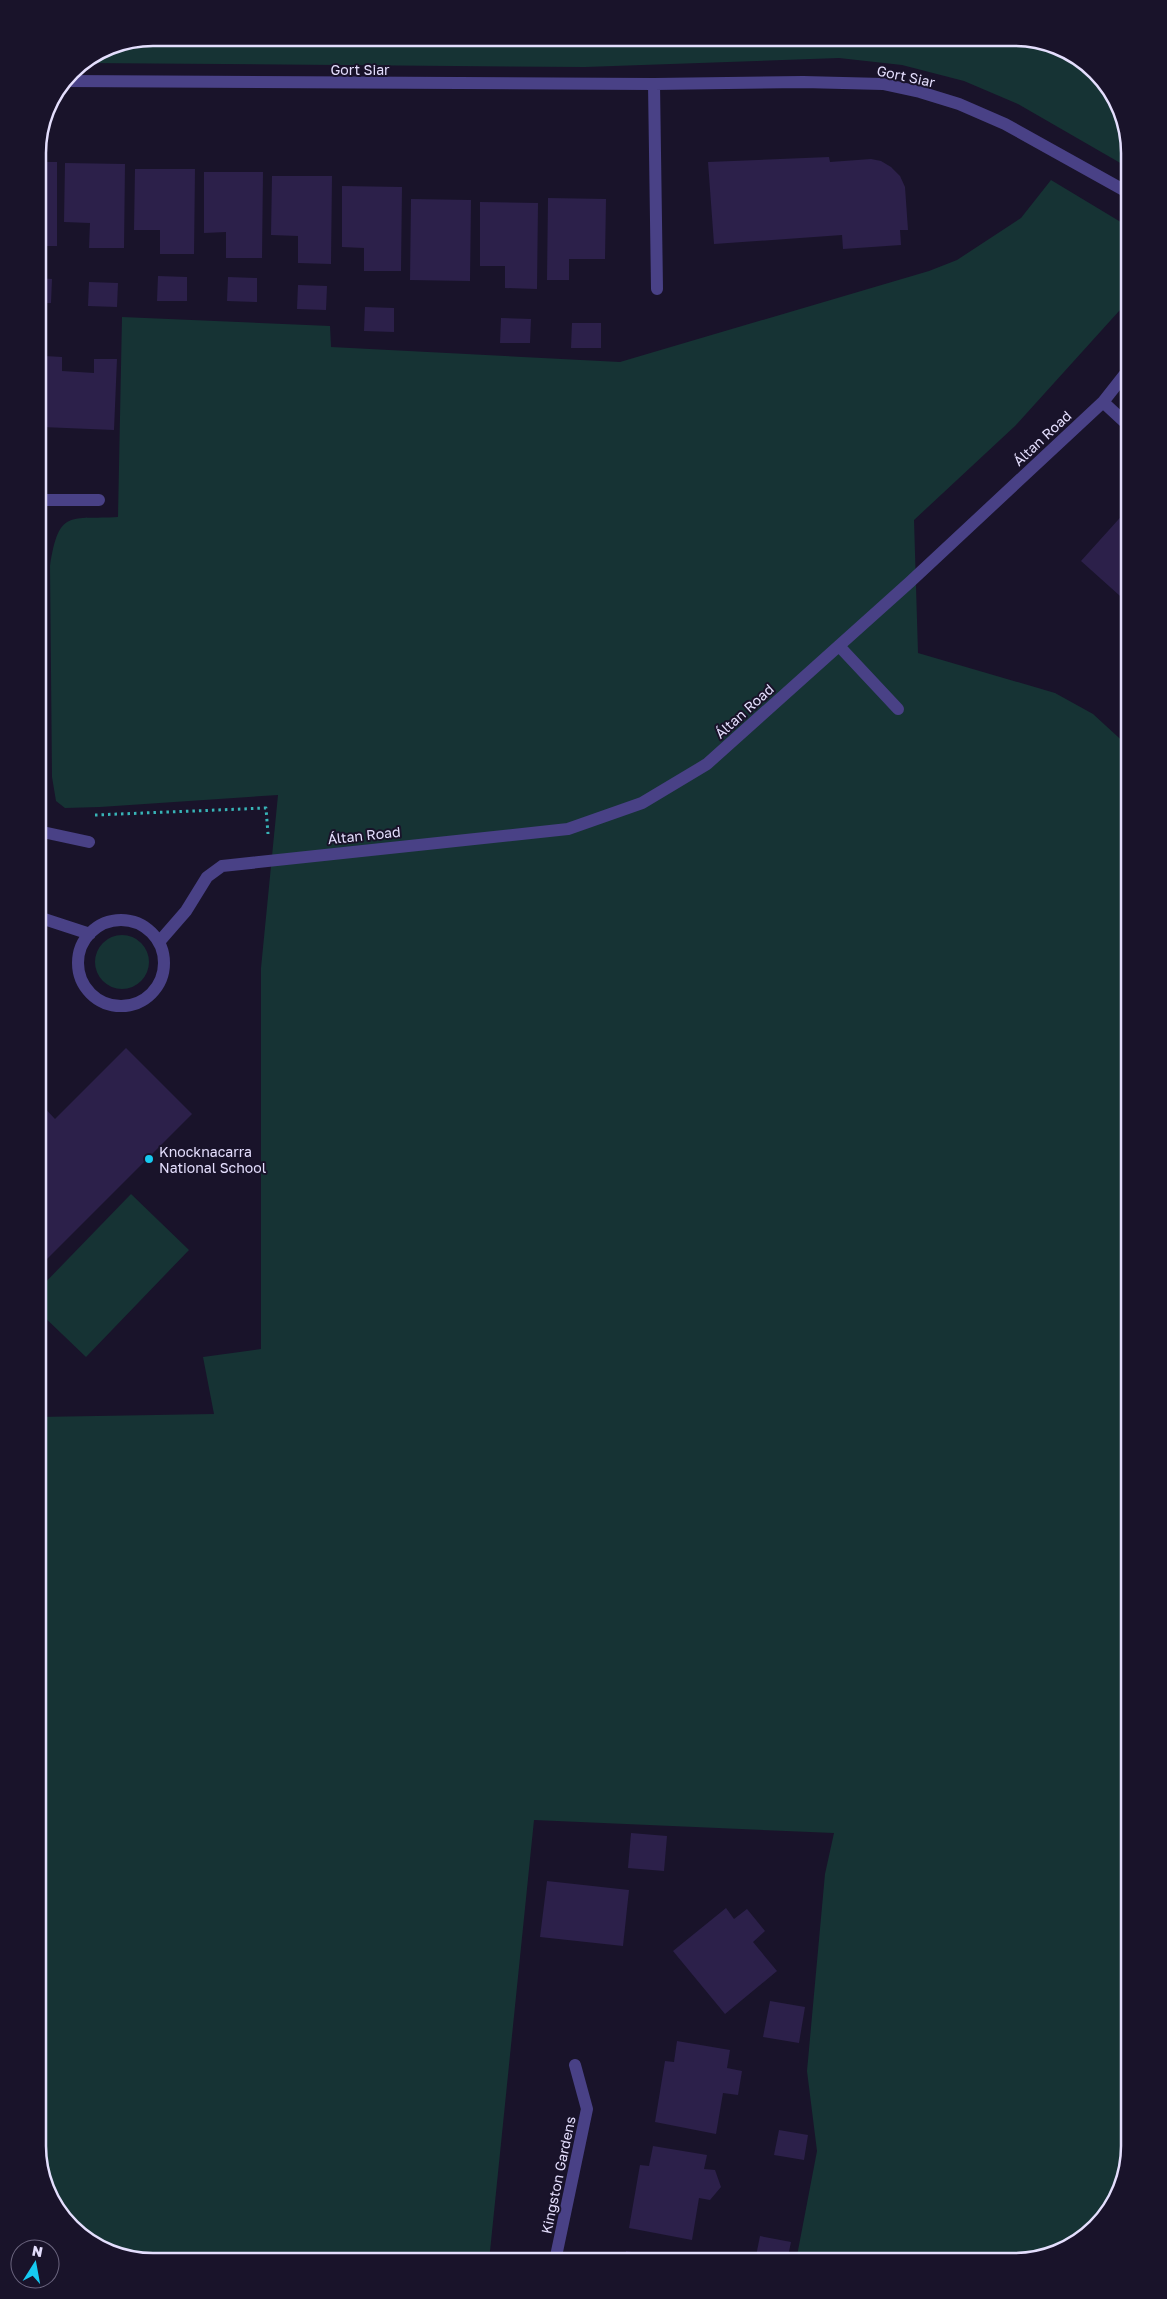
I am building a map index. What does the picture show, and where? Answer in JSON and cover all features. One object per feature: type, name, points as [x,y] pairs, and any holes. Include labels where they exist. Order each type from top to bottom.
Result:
[{"type":"street","name":"Gort Siar","points":[[75,81],[654,84],[844,82],[883,84],[920,92],[959,104],[1005,124],[1121,188]]},
{"type":"street","points":[[654,84],[657,288]]},
{"type":"street","name":"Áltan Road","points":[[159,942],[186,912],[207,877],[222,866],[568,829],[642,803],[707,764],[839,646],[1104,402],[1121,380]]},
{"type":"street","points":[[1104,402],[1121,418]]},
{"type":"street","points":[[46,500],[99,500]]},
{"type":"street","points":[[839,646],[898,710]]},
{"type":"street","points":[[46,834],[89,842]]},
{"type":"street","points":[[46,920],[90,934]]},
{"type":"street","points":[[113,921],[139,924],[150,931],[159,942],[164,954],[161,980],[154,992],[143,1000],[131,1005],[117,1006],[104,1002],[93,995],[82,978],[79,958],[82,945],[90,934],[100,926],[113,921]]},
{"type":"street","name":"Kingston Gardens","points":[[557,2253],[587,2109],[575,2065]]},
{"type":"path","points":[[89,842],[95,814],[266,808],[270,860]]},
{"type":"green space","points":[[147,46],[1020,46],[1034,48],[1061,57],[1079,68],[1099,88],[1113,113],[1117,126],[1121,163],[1018,104],[964,81],[902,65],[839,58],[585,67],[96,63],[113,54]]},
{"type":"green space","points":[[1051,180],[1121,222],[1121,309],[1015,426],[914,520],[918,653],[1055,693],[1093,714],[1121,740],[1121,2145],[1120,2159],[1113,2186],[1099,2211],[1079,2231],[1054,2245],[1034,2251],[1013,2253],[798,2253],[817,2151],[807,2071],[825,1874],[834,1833],[534,1820],[490,2253],[147,2253],[133,2251],[106,2242],[88,2231],[68,2211],[54,2186],[46,2152],[46,1417],[214,1414],[203,1357],[261,1349],[261,968],[278,795],[65,808],[56,801],[52,777],[50,566],[58,534],[69,521],[118,517],[122,317],[330,326],[331,347],[620,362],[929,271],[957,260],[1021,218]]},
{"type":"green space","points":[[117,935],[127,935],[137,939],[145,947],[149,962],[145,977],[137,985],[127,989],[117,989],[107,985],[99,977],[95,967],[95,957],[99,947],[107,939]]},
{"type":"green space","points":[[131,1194],[189,1250],[86,1357],[46,1319],[46,1282]]},
{"type":"building","points":[[829,157],[830,162],[871,159],[881,161],[900,176],[905,187],[908,230],[900,230],[901,245],[843,249],[842,235],[714,244],[708,162]]},
{"type":"building","points":[[46,162],[57,162],[57,246],[46,246]]},
{"type":"building","points":[[65,163],[125,164],[124,248],[89,248],[90,223],[64,222]]},
{"type":"building","points":[[135,169],[195,169],[194,254],[160,254],[160,230],[134,230]]},
{"type":"building","points":[[204,172],[263,172],[262,258],[226,258],[226,232],[204,233]]},
{"type":"building","points":[[272,176],[332,176],[331,264],[298,263],[298,236],[271,235]]},
{"type":"building","points":[[342,186],[402,187],[401,271],[364,271],[364,248],[342,247]]},
{"type":"building","points":[[548,198],[606,199],[605,259],[569,259],[569,280],[547,280]]},
{"type":"building","points":[[411,199],[471,200],[470,281],[410,280]]},
{"type":"building","points":[[480,202],[538,203],[537,289],[505,288],[505,266],[480,266]]},
{"type":"building","points":[[158,276],[187,277],[187,301],[157,301]]},
{"type":"building","points":[[228,277],[257,278],[257,302],[227,301]]},
{"type":"building","points":[[46,279],[52,279],[51,303],[46,303]]},
{"type":"building","points":[[89,282],[118,283],[117,307],[88,306]]},
{"type":"building","points":[[298,285],[327,286],[326,310],[297,309]]},
{"type":"building","points":[[365,307],[394,308],[394,332],[364,331]]},
{"type":"building","points":[[501,318],[531,319],[530,343],[500,343]]},
{"type":"building","points":[[572,323],[601,323],[601,348],[571,348]]},
{"type":"building","points":[[46,356],[62,357],[62,371],[94,373],[94,359],[117,359],[114,430],[46,427]]},
{"type":"building","points":[[1121,517],[1121,597],[1081,561]]},
{"type":"building","points":[[126,1048],[192,1114],[46,1260],[46,1109],[55,1119]]},
{"type":"building","points":[[631,1833],[667,1836],[664,1871],[628,1868]]},
{"type":"building","points":[[547,1881],[629,1890],[623,1946],[540,1937]]},
{"type":"building","points":[[726,1908],[734,1919],[747,1909],[765,1931],[753,1942],[777,1971],[725,2014],[673,1951]]},
{"type":"building","points":[[770,2001],[805,2007],[799,2043],[763,2037]]},
{"type":"building","points":[[677,2041],[730,2050],[727,2068],[742,2071],[738,2095],[723,2093],[716,2134],[655,2122],[665,2061],[674,2062]]},
{"type":"building","points":[[779,2130],[808,2135],[804,2160],[774,2155]]},
{"type":"building","points":[[653,2146],[707,2155],[704,2169],[715,2170],[721,2187],[710,2200],[699,2198],[692,2240],[629,2228],[640,2165],[649,2166]]},
{"type":"building","points":[[760,2236],[791,2242],[789,2253],[757,2253]]},
{"type":"place","name":"Knocknacarra National School","points":[[149,1159]]}]
